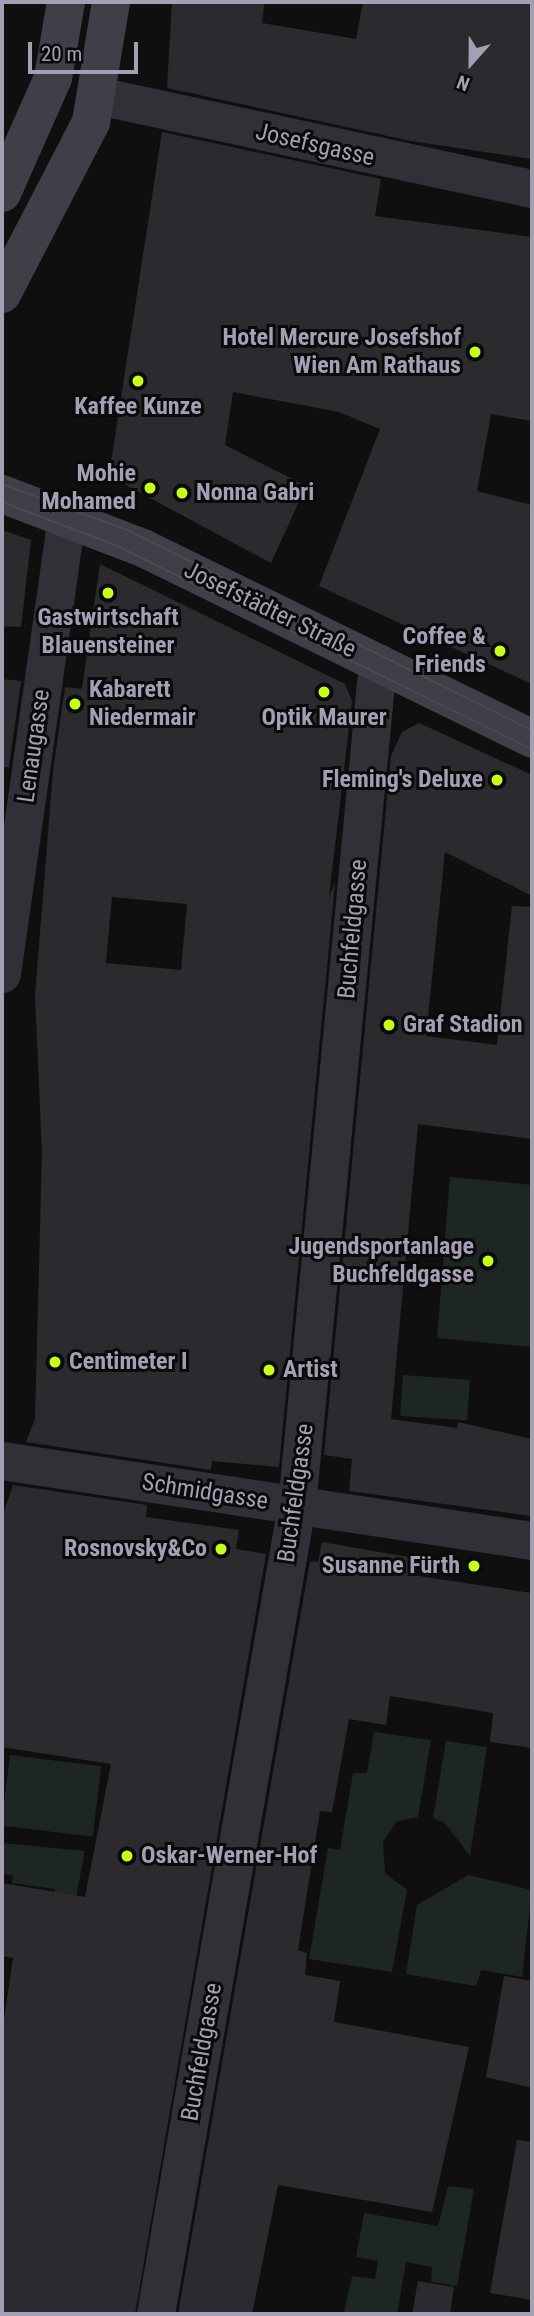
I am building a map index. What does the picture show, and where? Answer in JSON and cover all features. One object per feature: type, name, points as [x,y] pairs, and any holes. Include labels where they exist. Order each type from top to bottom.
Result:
[{"type":"street","points":[[2,193],[53,78],[66,2]]},
{"type":"street","points":[[2,294],[71,170],[98,96],[111,2]]},
{"type":"street","name":"Josefsgasse","points":[[98,96],[532,189]]},
{"type":"street","name":"Josefstädter Straße","points":[[2,494],[73,519],[379,663],[532,739]]},
{"type":"street","name":"Lenaugasse","points":[[2,974],[64,537],[73,519]]},
{"type":"street","name":"Buchfeldgasse","points":[[156,2314],[297,1506],[379,663]]},
{"type":"street","name":"Schmidgasse","points":[[2,1461],[532,1541]]},
{"type":"shaded area","name":"Jugendsportanlage Buchfeldgasse","points":[[450,1177],[532,1185],[532,1347],[437,1338]]},
{"type":"shaded area","points":[[403,1375],[470,1380],[467,1421],[400,1416]]},
{"type":"shaded area","points":[[374,1732],[431,1740],[418,1817],[397,1821],[383,1842],[385,1873],[407,1890],[392,1972],[309,1959],[328,1848],[340,1850],[353,1773],[367,1773]]},
{"type":"shaded area","points":[[446,1741],[487,1747],[470,1856],[445,1823],[433,1818]]},
{"type":"shaded area","points":[[10,1755],[101,1766],[93,1837],[2,1826]]},
{"type":"shaded area","points":[[2,1843],[85,1851],[66,1950],[46,1947],[55,1889],[12,1883],[13,1876],[2,1873]]},
{"type":"shaded area","points":[[468,1875],[532,1890],[522,1977],[481,1970],[476,1986],[406,1974],[417,1905]]},
{"type":"shaded area","points":[[448,2186],[474,2189],[457,2286],[431,2282],[432,2267],[406,2262],[397,2314],[344,2313],[352,2276],[375,2279],[378,2261],[356,2257],[364,2213],[438,2226]]},
{"type":"building","points":[[172,2],[264,4],[262,23],[356,39],[363,2],[532,2],[532,159],[411,141],[167,88]]},
{"type":"building","points":[[162,132],[381,179],[375,216],[532,237],[532,421],[491,414],[477,491],[532,505],[532,684],[319,586],[380,429],[339,412],[233,392],[225,445],[306,486],[271,563],[109,476]]},
{"type":"building","points":[[2,530],[31,540],[21,627],[2,626]]},
{"type":"building","points":[[100,564],[345,684],[352,701],[329,897],[335,883],[279,1467],[212,1461],[211,1470],[26,1442],[35,1419],[42,1151],[35,995],[53,771],[65,687],[82,689]],"holes":[[[112,897],[187,904],[181,970],[106,963]]]},
{"type":"building","points":[[2,679],[21,681],[9,767],[2,767]]},
{"type":"building","points":[[419,723],[532,775],[532,896],[445,852],[426,1036],[497,1045],[512,906],[532,907],[532,1139],[418,1124],[391,1419],[457,1428],[458,1422],[532,1439],[532,1516],[349,1491],[352,1459],[324,1455],[391,756],[402,732]]},
{"type":"building","points":[[13,1485],[147,1505],[146,1517],[239,1530],[236,1549],[266,1554],[135,2314],[2,2314],[2,2033],[13,1958],[2,1956],[2,1883],[85,1897],[111,1764],[2,1747],[2,1517]]},
{"type":"building","points":[[322,1542],[414,1558],[412,1575],[532,1593],[532,1748],[490,1742],[493,1713],[390,1696],[386,1725],[349,1719],[332,1812],[320,1811],[298,1950],[307,1953],[305,1975],[340,1981],[334,2022],[469,2047],[432,2212],[278,2185],[252,2314],[178,2314],[310,1561],[318,1562]]},
{"type":"building","points":[[504,1976],[532,1981],[532,2088],[486,2077]]},
{"type":"building","points":[[517,2140],[532,2142],[532,2300],[490,2293]]},
{"type":"building","points":[[418,2281],[454,2287],[450,2314],[412,2314]]},
{"type":"tram line","points":[[2,484],[127,530],[532,730]]},
{"type":"tram line","points":[[2,502],[115,545],[532,749]]},
{"type":"place","name":"Hotel Mercure Josefshof Wien Am Rathaus","points":[[475,352]]},
{"type":"place","name":"Kaffee Kunze","points":[[138,381]]},
{"type":"place","name":"Mohie Mohamed","points":[[150,488]]},
{"type":"place","name":"Nonna Gabri","points":[[182,493]]},
{"type":"place","name":"Gastwirtschaft Blauensteiner","points":[[108,593]]},
{"type":"place","name":"Coffee & Friends","points":[[500,651]]},
{"type":"place","name":"Optik Maurer","points":[[324,692]]},
{"type":"place","name":"Kabarett Niedermair","points":[[75,704]]},
{"type":"place","name":"Fleming's Deluxe","points":[[497,780]]},
{"type":"place","name":"Graf Stadion","points":[[389,1025]]},
{"type":"place","name":"Jugendsportanlage Buchfeldgasse","points":[[488,1261]]},
{"type":"place","name":"Centimeter I","points":[[55,1362]]},
{"type":"place","name":"Artist","points":[[269,1370]]},
{"type":"place","name":"Rosnovsky&Co","points":[[221,1549]]},
{"type":"place","name":"Susanne Fürth","points":[[474,1566]]},
{"type":"place","name":"Oskar-Werner-Hof","points":[[127,1856]]}]
